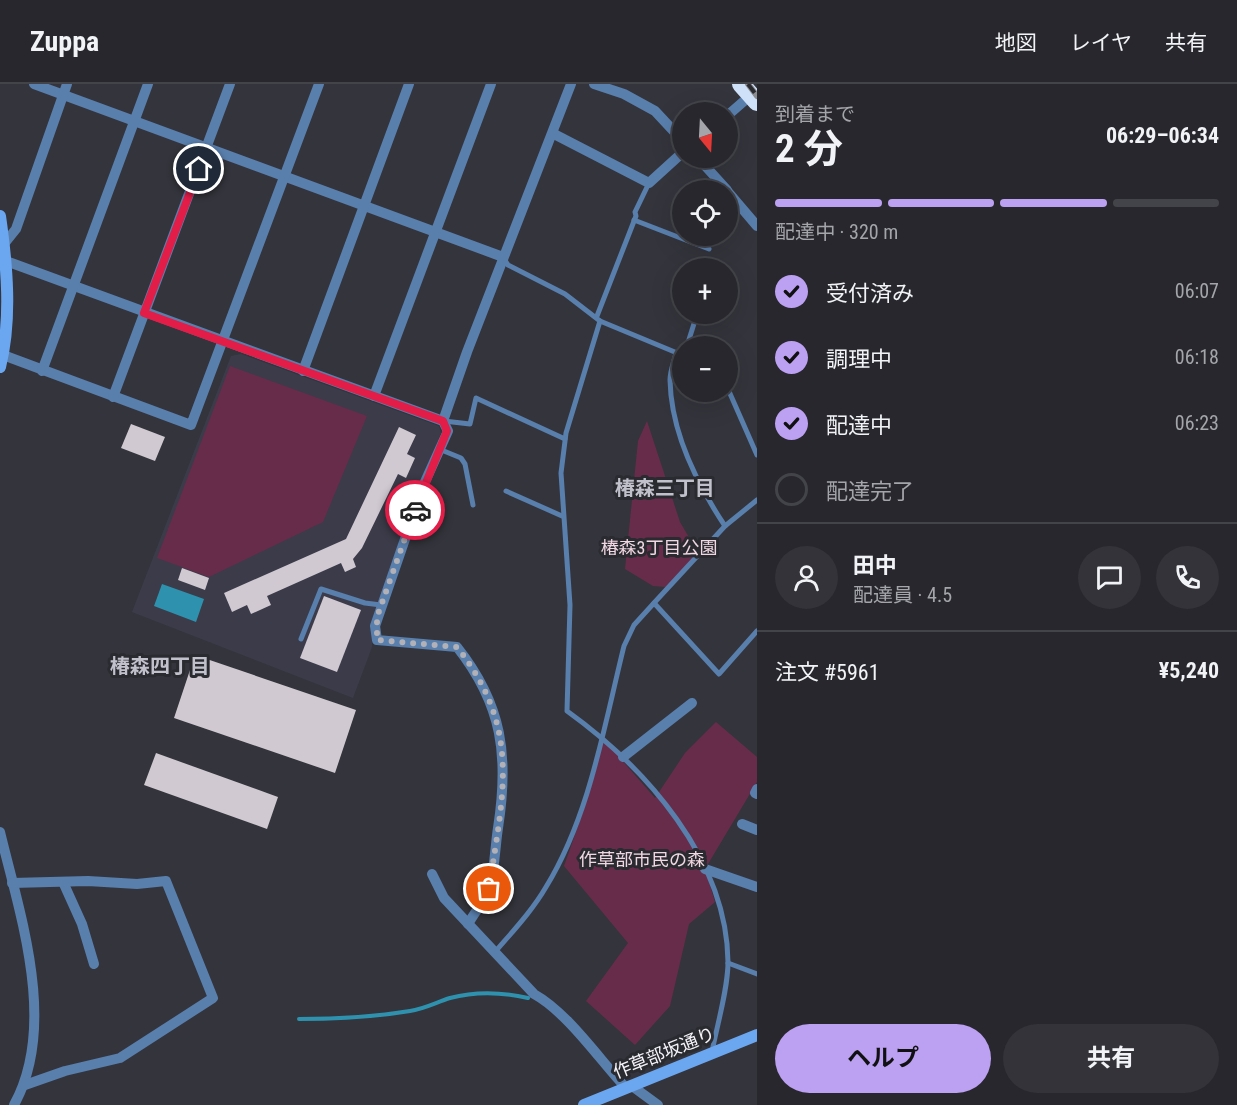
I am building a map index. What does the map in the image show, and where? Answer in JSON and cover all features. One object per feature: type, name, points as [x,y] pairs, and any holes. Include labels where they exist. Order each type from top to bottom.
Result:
[{"type":"street","points":[[34,84],[65,89],[135,121],[503,257]]},
{"type":"street","points":[[42,371],[148,84]]},
{"type":"street","points":[[113,397],[230,84]]},
{"type":"street","points":[[0,216],[7,284],[2,361],[42,371],[191,425],[320,84]]},
{"type":"street","points":[[303,371],[409,84]]},
{"type":"street","points":[[374,396],[491,84]]},
{"type":"street","points":[[468,924],[489,889],[503,794],[502,746],[496,721],[480,681],[457,647],[377,640],[375,626],[447,431],[443,421],[537,168],[542,165],[572,84]]},
{"type":"street","points":[[594,84],[624,94],[656,111],[672,129]]},
{"type":"street","points":[[4,244],[16,229],[65,89]]},
{"type":"street","points":[[738,105],[750,94]]},
{"type":"street","points":[[554,134],[649,183],[672,162]]},
{"type":"street","points":[[707,168],[717,180]]},
{"type":"street","points":[[738,204],[757,226]]},
{"type":"street","points":[[6,261],[443,421]]},
{"type":"street","points":[[623,757],[692,704]]},
{"type":"street","points":[[757,789],[755,793],[757,794]]},
{"type":"street","points":[[742,824],[757,830]]},
{"type":"street","points":[[0,832],[2,852],[22,922],[32,981],[32,1048],[25,1085],[14,1105]]},
{"type":"street","points":[[705,869],[757,887]]},
{"type":"street","points":[[432,874],[444,898],[534,994],[560,1014],[629,1087],[658,1105]]},
{"type":"street","points":[[12,883],[137,884],[166,881],[213,998],[120,1058],[65,1071],[25,1085]]},
{"type":"street","points":[[63,882],[82,924],[94,964]]},
{"type":"street","name":"作草部坂通り","points":[[584,1105],[757,1035]]},
{"type":"lane","points":[[649,183],[635,212],[599,319],[565,439],[561,472],[562,516],[570,604],[567,711],[602,736],[623,757],[682,824],[701,858],[720,908],[728,963],[712,1053]]},
{"type":"lane","points":[[634,220],[709,249]]},
{"type":"lane","points":[[503,257],[508,265],[565,294],[599,319],[672,351]]},
{"type":"lane","points":[[672,373],[670,378],[672,395]]},
{"type":"lane","points":[[443,421],[470,424],[476,398],[565,439]]},
{"type":"lane","points":[[673,402],[675,421],[707,498],[725,526]]},
{"type":"lane","points":[[734,402],[757,455]]},
{"type":"lane","points":[[439,449],[460,458],[465,464],[473,505]]},
{"type":"lane","points":[[506,491],[562,516]]},
{"type":"lane","points":[[495,952],[532,908],[557,867],[583,806],[624,646],[634,625],[725,526],[757,500]]},
{"type":"lane","points":[[301,639],[321,589],[365,603],[381,605]]},
{"type":"lane","points":[[654,603],[719,674],[757,631]]},
{"type":"lane","points":[[728,963],[757,974]]},
{"type":"shaded area","points":[[241,354],[439,426],[441,433],[372,623],[372,647],[353,698],[132,612],[231,356]]},
{"type":"green space","points":[[230,366],[367,416],[323,522],[209,577],[157,558]]},
{"type":"green space","name":"椿森3丁目公園","points":[[647,421],[680,522],[698,553],[666,587],[653,586],[625,569],[638,441]]},
{"type":"green space","name":"作草部市民の森","points":[[716,722],[757,757],[757,782],[705,869],[715,902],[689,924],[670,1006],[635,1045],[586,1001],[628,943],[564,866],[584,809],[601,744],[606,742],[655,798],[685,753]]},
{"type":"water","points":[[162,584],[204,599],[196,622],[154,606]]},
{"type":"building","points":[[131,424],[165,437],[155,461],[121,448]]},
{"type":"building","points":[[399,427],[416,435],[407,454],[415,458],[406,478],[398,474],[362,548],[353,559],[356,567],[345,572],[341,563],[267,596],[271,605],[251,614],[247,605],[232,612],[224,593],[346,539]]},
{"type":"building","points":[[182,568],[209,578],[205,590],[178,580]]},
{"type":"building","points":[[324,596],[361,610],[337,672],[300,658]]},
{"type":"building","points":[[195,655],[356,710],[335,773],[174,718]]},
{"type":"building","points":[[156,753],[278,797],[267,829],[144,785]]},
{"type":"waterway","points":[[299,1019],[396,1013],[415,1010],[450,998],[479,993],[508,994],[528,998]]},
{"type":"railway","points":[[748,84],[757,96]]},
{"type":"way so far","points":[[415,510],[377,617],[375,626],[377,640],[457,647],[490,699],[502,746],[504,768],[503,794],[489,889]]},
{"type":"district","name":"椿森三丁目","points":[[665,488]]},
{"type":"district","name":"椿森四丁目","points":[[160,666]]},
{"type":"route","points":[[199,169],[144,313],[443,421],[447,431],[415,510]]}]
